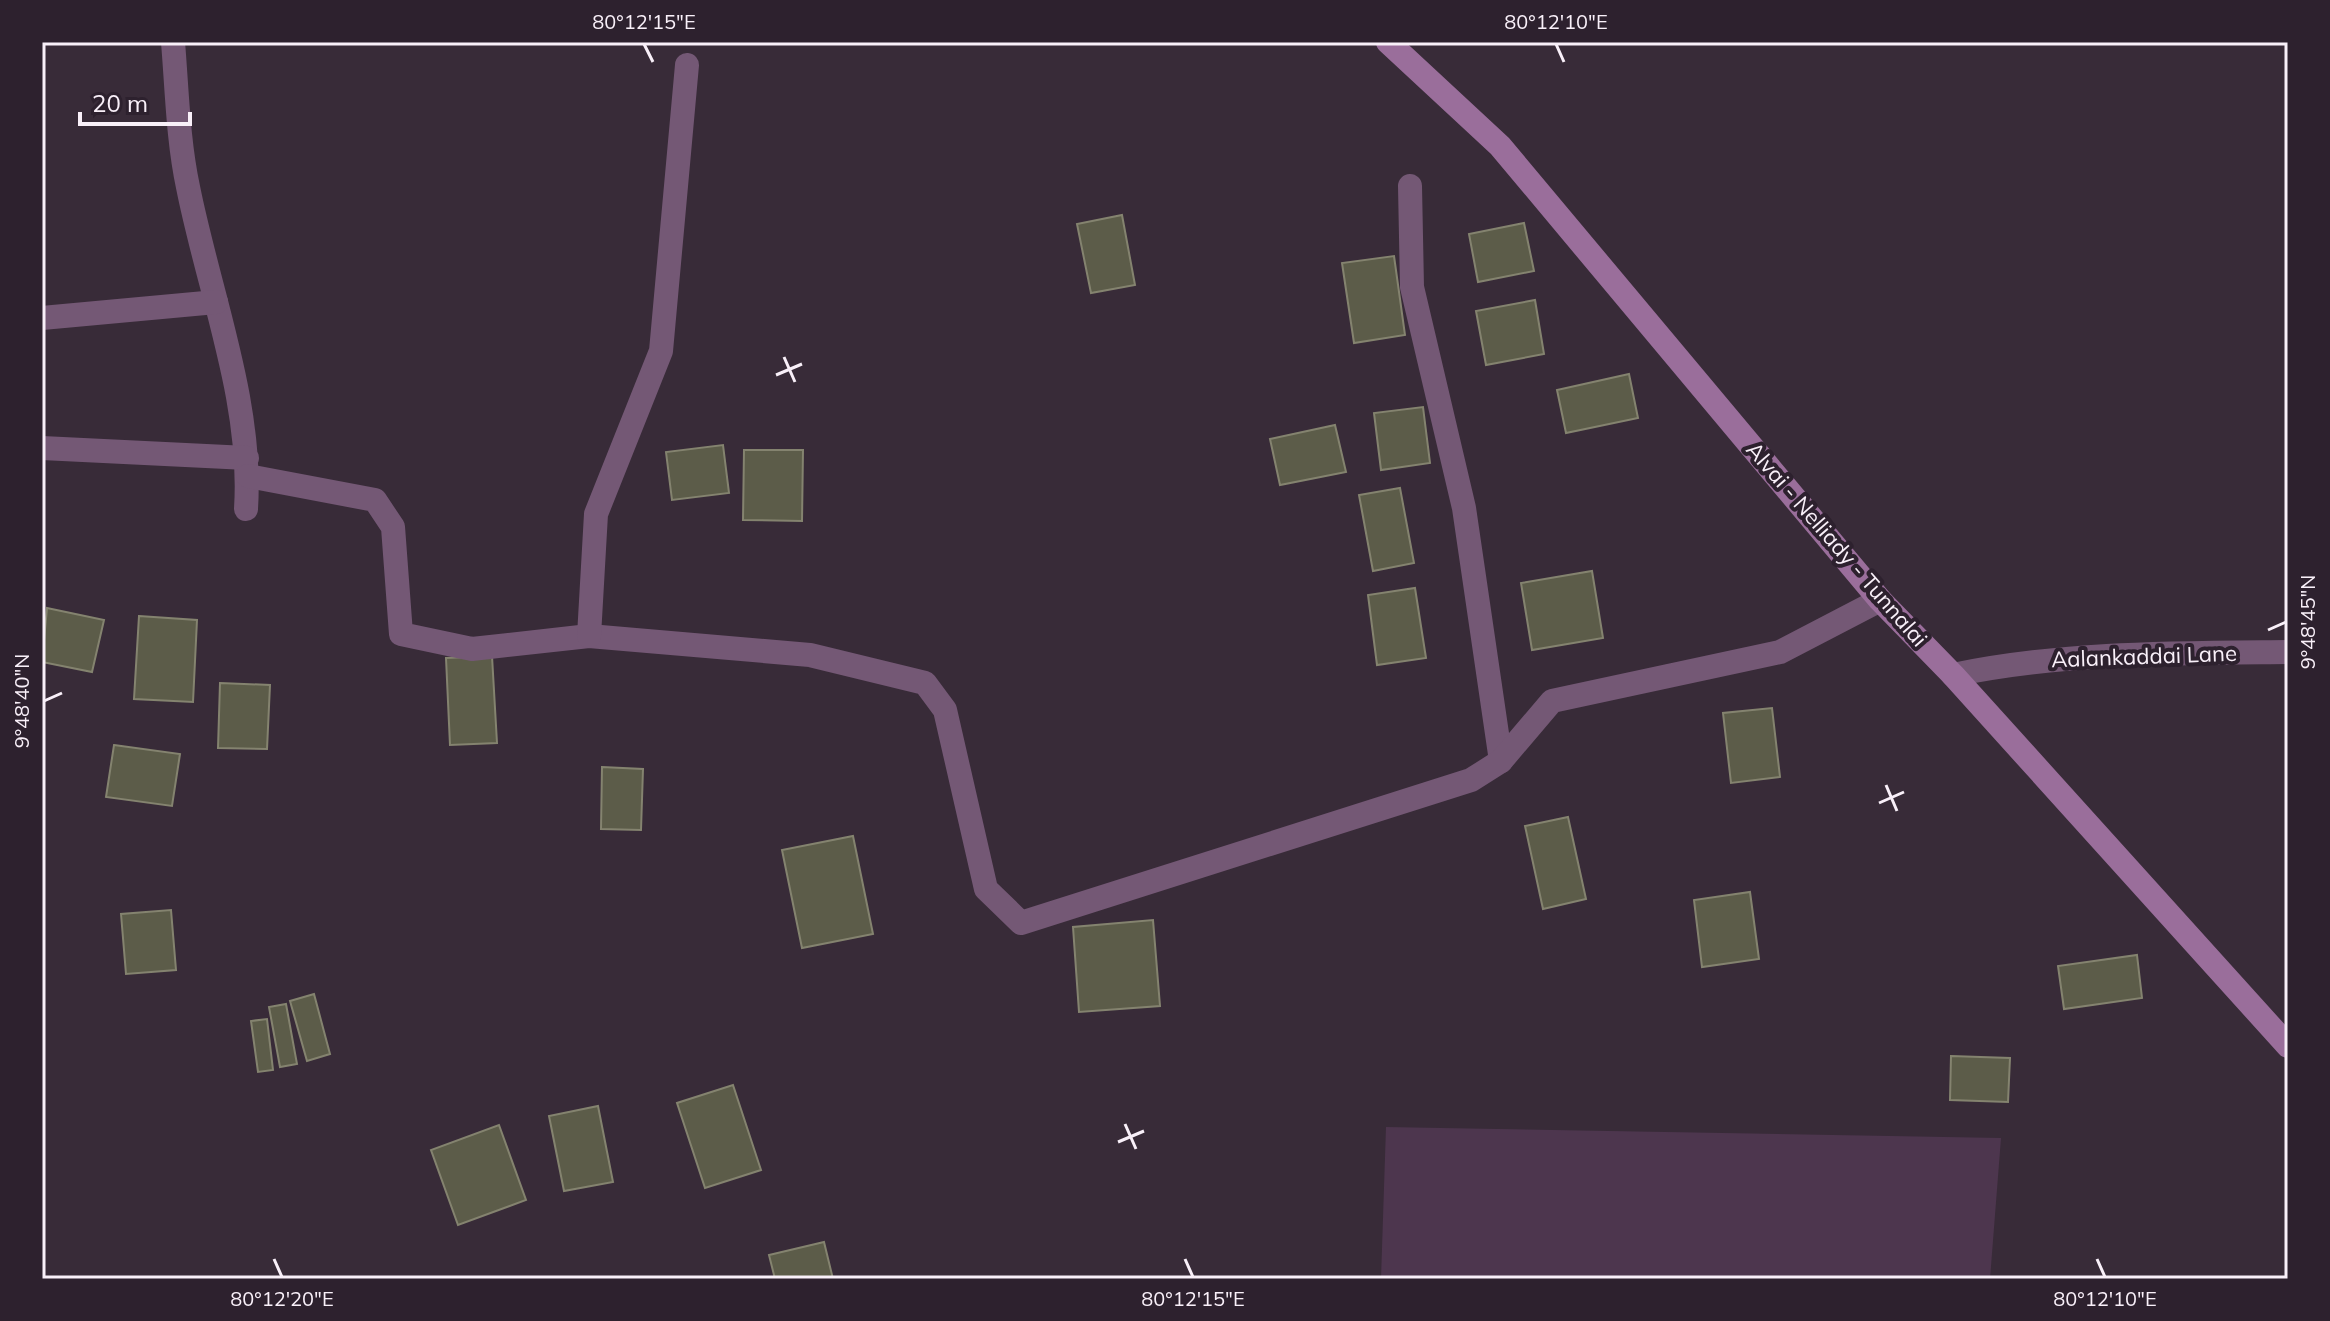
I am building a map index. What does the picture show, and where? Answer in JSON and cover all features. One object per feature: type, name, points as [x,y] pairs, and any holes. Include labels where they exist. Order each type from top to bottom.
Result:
[{"type":"main road","name":"Alvai - Nelliady - Tunnalai","points":[[1388,42],[1500,146],[1880,600],[1953,675],[2288,1046]]},
{"type":"street","points":[[173,42],[187,185],[216,302],[248,467],[246,509]]},
{"type":"street","points":[[589,636],[596,514],[661,351],[687,65]]},
{"type":"street","points":[[1410,186],[1412,287],[1464,508],[1501,761]]},
{"type":"street","points":[[42,318],[216,302]]},
{"type":"street","points":[[42,448],[248,467],[375,500],[393,527],[401,634],[472,649],[589,636],[810,655],[925,683],[945,710],[986,889],[1021,923],[1471,780],[1501,761],[1552,701],[1780,652],[1880,600]]},
{"type":"street","name":"Aalankaddai Lane","points":[[1953,675],[2000,665],[2103,653],[2288,652]]},
{"type":"shaded area","points":[[1386,1127],[2001,1138],[1990,1279],[1381,1279]]},
{"type":"building","points":[[1122,215],[1135,285],[1091,293],[1077,224]]},
{"type":"building","points":[[1524,223],[1534,271],[1478,282],[1469,234]]},
{"type":"building","points":[[1394,256],[1405,335],[1354,343],[1342,263]]},
{"type":"building","points":[[1535,300],[1544,354],[1486,365],[1476,311]]},
{"type":"building","points":[[1629,374],[1638,418],[1566,433],[1557,390]]},
{"type":"building","points":[[1423,407],[1430,463],[1381,470],[1374,413]]},
{"type":"building","points":[[1335,425],[1346,472],[1280,485],[1270,439]]},
{"type":"building","points":[[723,445],[729,493],[672,500],[666,452]]},
{"type":"building","points":[[744,450],[803,450],[802,521],[743,520]]},
{"type":"building","points":[[1400,488],[1414,563],[1373,571],[1359,495]]},
{"type":"building","points":[[1592,571],[1603,638],[1532,650],[1521,583]]},
{"type":"building","points":[[1415,588],[1426,658],[1377,665],[1368,595]]},
{"type":"building","points":[[47,608],[104,620],[92,672],[42,662]]},
{"type":"building","points":[[139,616],[197,620],[193,702],[134,699]]},
{"type":"building","points":[[492,656],[497,743],[450,745],[446,658]]},
{"type":"building","points":[[220,683],[270,685],[267,749],[218,748]]},
{"type":"building","points":[[1772,708],[1780,777],[1731,783],[1723,713]]},
{"type":"building","points":[[114,745],[180,754],[172,806],[106,797]]},
{"type":"building","points":[[602,767],[643,769],[641,830],[601,829]]},
{"type":"building","points":[[1568,817],[1586,899],[1543,909],[1525,826]]},
{"type":"building","points":[[853,836],[873,934],[802,948],[782,850]]},
{"type":"building","points":[[1750,892],[1759,959],[1702,967],[1694,900]]},
{"type":"building","points":[[171,910],[176,970],[126,974],[121,914]]},
{"type":"building","points":[[1153,920],[1160,1006],[1079,1012],[1073,927]]},
{"type":"building","points":[[2137,955],[2142,998],[2064,1009],[2058,966]]},
{"type":"building","points":[[314,994],[330,1054],[307,1061],[290,1001]]},
{"type":"building","points":[[286,1004],[297,1064],[280,1067],[269,1007]]},
{"type":"building","points":[[267,1019],[273,1070],[258,1072],[251,1021]]},
{"type":"building","points":[[1951,1056],[2010,1058],[2008,1102],[1950,1100]]},
{"type":"building","points":[[733,1085],[761,1170],[705,1188],[677,1103]]},
{"type":"building","points":[[598,1106],[613,1182],[564,1191],[549,1116]]},
{"type":"building","points":[[499,1125],[526,1200],[458,1225],[431,1150]]},
{"type":"building","points":[[824,1242],[833,1279],[775,1279],[769,1255]]}]
